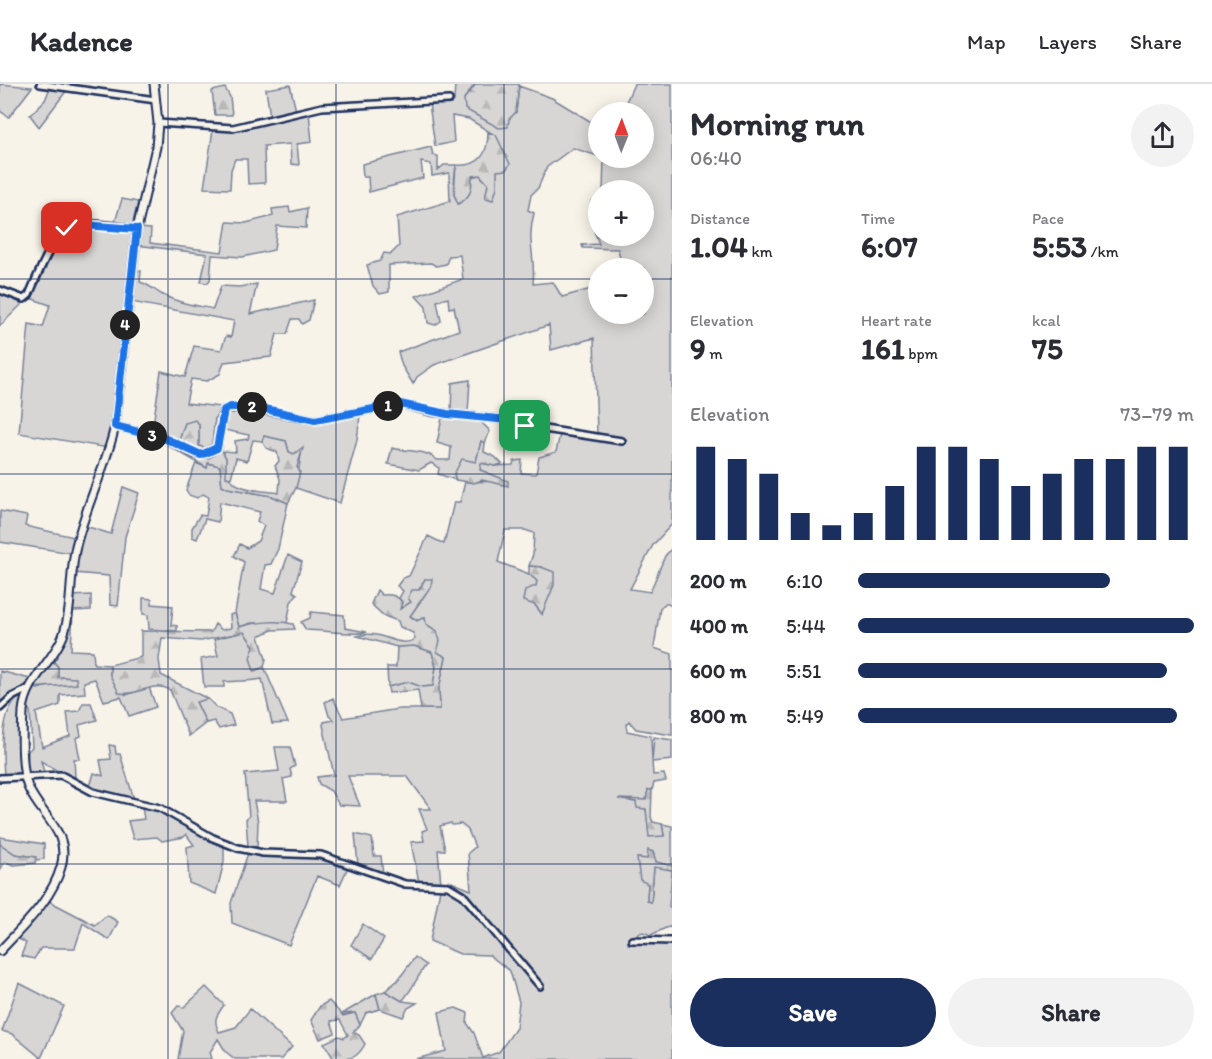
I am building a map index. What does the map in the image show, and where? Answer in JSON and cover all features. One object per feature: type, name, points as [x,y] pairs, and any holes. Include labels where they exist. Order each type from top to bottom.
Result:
[{"type":"street","points":[[40,84],[156,100]]},
{"type":"street","points":[[0,951],[51,888],[62,862],[61,835],[33,796],[25,776],[23,711],[28,689],[56,650],[63,634],[70,606],[75,548],[84,514],[109,452],[115,426],[137,229],[153,165],[158,123],[154,84]]},
{"type":"street","points":[[158,123],[233,128],[322,107],[449,100]]},
{"type":"street","points":[[0,290],[24,299],[29,295],[57,238],[67,228],[84,225],[137,229]]},
{"type":"street","points":[[115,426],[166,439],[201,455],[217,448],[224,410],[231,407],[256,407],[315,420],[400,404],[431,412],[508,420],[525,426],[622,441]]},
{"type":"street","points":[[0,708],[12,697],[28,689]]},
{"type":"street","points":[[0,778],[61,776],[93,792],[160,808],[213,838],[238,848],[263,853],[321,855],[405,884],[448,886],[463,895],[540,986]]},
{"type":"street","points":[[632,940],[672,941]]},
{"type":"green space","points":[[0,84],[32,87],[9,117],[0,111]]},
{"type":"green space","points":[[455,84],[475,84],[464,99],[509,119],[516,112],[519,86],[552,98],[588,120],[588,153],[573,148],[547,167],[538,188],[531,195],[528,210],[534,213],[531,233],[533,284],[553,282],[562,297],[588,290],[588,324],[654,324],[654,258],[620,258],[618,249],[583,248],[582,245],[654,246],[654,180],[603,180],[604,168],[654,168],[654,102],[626,102],[634,84],[672,84],[672,524],[653,545],[630,589],[650,592],[665,556],[672,548],[672,606],[666,603],[660,608],[654,648],[672,654],[672,735],[636,729],[629,721],[626,724],[627,731],[651,736],[652,761],[654,737],[672,740],[672,760],[652,762],[653,775],[664,774],[666,781],[654,783],[652,790],[648,790],[646,800],[622,800],[636,802],[646,809],[649,828],[664,835],[662,824],[672,826],[672,866],[656,862],[653,852],[648,851],[648,859],[638,858],[648,883],[647,900],[651,902],[654,866],[672,870],[669,907],[672,908],[672,929],[670,926],[651,935],[643,932],[628,938],[628,944],[672,943],[672,1059],[416,1059],[446,1051],[439,1012],[456,1008],[468,1013],[467,1023],[474,1033],[483,1058],[499,1052],[516,1028],[519,1002],[510,971],[489,955],[460,954],[430,941],[441,884],[429,881],[419,883],[411,842],[424,841],[422,831],[427,829],[419,809],[431,809],[407,776],[348,776],[360,806],[339,805],[331,791],[319,784],[317,777],[334,775],[323,725],[324,722],[334,720],[329,716],[325,702],[333,698],[343,718],[399,709],[440,709],[439,688],[446,657],[436,652],[437,631],[410,616],[431,586],[425,579],[412,602],[400,609],[402,602],[399,598],[403,591],[397,586],[403,578],[409,576],[428,536],[444,544],[454,502],[460,502],[465,482],[507,481],[480,470],[481,463],[495,466],[513,465],[514,461],[522,460],[521,473],[536,474],[539,457],[556,452],[560,434],[623,443],[623,438],[597,433],[594,338],[551,350],[549,325],[434,365],[417,377],[413,384],[402,366],[398,352],[459,330],[454,307],[449,308],[448,298],[437,301],[441,321],[435,325],[428,323],[426,307],[416,296],[463,279],[460,255],[449,256],[446,264],[436,266],[431,263],[389,265],[389,292],[380,294],[373,286],[367,265],[380,261],[384,253],[391,254],[399,246],[397,217],[450,201],[449,173],[432,176],[431,164],[421,162],[423,178],[369,192],[368,177],[363,177],[362,164],[431,147],[433,155],[438,156],[438,170],[444,165],[456,165],[454,182],[479,175],[489,184],[497,187],[496,136],[469,119],[452,116],[454,142],[435,146],[429,104],[454,101]],"holes":[[[505,530],[525,530],[534,533],[533,554],[529,566],[541,567],[542,614],[535,605],[537,581],[529,574],[498,562]],[[451,823],[452,825],[461,824],[468,830],[475,847],[468,853],[471,890],[449,881],[441,884],[438,850],[445,850],[440,826]]]},
{"type":"green space","points":[[476,84],[519,84],[516,112],[509,119],[508,127],[499,128],[465,109],[464,99]]},
{"type":"green space","points":[[290,85],[296,111],[270,117],[266,89]]},
{"type":"green space","points":[[50,88],[67,90],[39,127],[30,115],[45,100]]},
{"type":"green space","points":[[225,88],[230,97],[232,115],[215,115],[212,91]]},
{"type":"green space","points":[[309,113],[312,142],[297,144],[299,165],[291,164],[290,144],[264,146],[265,183],[248,184],[247,159],[235,159],[231,170],[230,189],[204,188],[213,130],[248,128]]},
{"type":"green space","points":[[488,132],[496,135],[510,164],[506,170],[497,171],[497,187],[493,200],[485,198],[488,184],[480,175],[472,176],[470,193],[458,204],[454,195],[456,165],[471,164],[481,158],[488,140]]},
{"type":"green space","points":[[122,199],[138,202],[132,226],[114,225]]},
{"type":"green space","points":[[289,207],[290,212],[307,208],[306,228],[277,226],[274,250],[242,257],[212,255],[210,280],[207,283],[201,282],[207,254],[137,245],[139,228],[151,229],[150,243],[222,252],[227,222],[246,223],[273,216],[272,209]]},
{"type":"green space","points":[[78,227],[134,231],[108,448],[19,433],[29,324],[43,327],[50,305],[30,298],[58,241],[65,231]]},
{"type":"green space","points":[[135,271],[141,271],[140,282],[167,297],[213,309],[221,286],[239,287],[257,284],[250,314],[314,300],[309,320],[302,324],[299,319],[292,319],[287,334],[277,334],[271,357],[224,362],[220,374],[207,381],[191,379],[186,403],[221,407],[215,419],[212,444],[205,448],[199,446],[199,424],[185,423],[179,441],[168,435],[152,432],[161,371],[185,377],[194,346],[221,350],[226,336],[231,337],[234,321],[131,302]]},
{"type":"green space","points":[[0,292],[22,304],[0,326]]},
{"type":"green space","points":[[470,380],[468,413],[451,412],[452,383]]},
{"type":"green space","points":[[221,407],[217,444],[214,448],[199,453],[179,441],[185,423],[195,420],[199,424],[199,446],[205,448],[212,444],[215,419]]},
{"type":"green space","points":[[251,409],[314,421],[360,415],[357,440],[340,503],[296,488],[302,448],[294,454],[289,452],[286,441],[264,436],[262,441],[253,440],[247,461],[236,458],[231,478],[225,477],[226,458],[222,451],[236,452],[235,441],[248,439],[249,435],[224,430],[225,413],[229,410]]},
{"type":"green space","points":[[442,418],[478,419],[490,431],[485,443],[481,441],[476,462],[454,474],[456,480],[438,474],[439,468],[431,463],[419,470],[388,464],[392,448],[422,452],[437,460],[450,460],[451,447],[437,443]]},
{"type":"green space","points":[[222,426],[222,451],[226,458],[226,477],[247,488],[279,493],[280,479],[275,466],[279,461],[277,452],[266,448],[262,441],[264,436],[286,441],[289,452],[294,454],[303,448],[297,467],[300,472],[296,488],[288,503],[272,496],[228,488],[222,485],[220,466],[208,463],[207,468],[155,438],[201,457],[217,452]]},
{"type":"green space","points":[[481,441],[485,443],[484,452],[495,457],[502,464],[495,466],[481,463],[480,470],[508,481],[508,486],[482,480],[474,483],[456,480],[454,474],[462,459],[476,462]]},
{"type":"green space","points":[[196,463],[207,468],[208,463],[220,466],[222,485],[228,488],[272,496],[288,503],[278,549],[271,564],[265,565],[261,589],[275,593],[288,555],[302,562],[293,591],[297,594],[291,602],[287,623],[251,623],[239,627],[235,613],[244,562],[234,556],[240,544],[247,548],[258,541],[264,526],[257,521],[260,512],[220,502],[218,522],[205,519],[197,539],[192,537],[192,528],[200,515],[206,516],[209,497],[203,494],[197,498],[189,495],[186,490]]},
{"type":"green space","points":[[123,487],[139,493],[125,537],[118,606],[110,605],[109,576],[74,573],[85,526],[111,534]]},
{"type":"green space","points":[[0,511],[27,516],[25,526],[74,537],[71,553],[0,542]]},
{"type":"green space","points":[[529,566],[541,567],[554,572],[554,585],[542,614],[535,605],[523,601],[525,590],[536,586],[537,581],[529,574]]},
{"type":"green space","points":[[425,579],[432,579],[431,586],[410,616],[417,621],[425,617],[426,624],[437,631],[440,641],[437,652],[446,657],[439,688],[440,709],[421,709],[418,690],[389,693],[388,687],[408,682],[422,687],[433,686],[436,667],[432,652],[414,646],[397,647],[357,636],[374,635],[402,642],[415,639],[413,633],[400,627],[398,621],[384,616],[371,604],[377,590],[382,595],[398,598],[402,602],[400,609],[411,602],[408,598],[412,590],[419,590]]},
{"type":"green space","points":[[91,595],[91,610],[73,611],[71,650],[93,651],[94,664],[110,665],[110,675],[126,695],[149,687],[156,707],[129,716],[121,697],[104,701],[95,679],[84,682],[85,693],[60,695],[60,705],[36,713],[42,747],[70,736],[67,712],[79,711],[83,703],[91,703],[97,720],[79,725],[81,736],[76,738],[80,759],[74,759],[75,777],[61,773],[41,761],[44,772],[27,772],[28,751],[32,747],[30,711],[26,707],[32,688],[38,689],[76,678],[58,677],[58,667],[53,661],[60,650],[72,596]]},
{"type":"green space","points":[[143,598],[152,599],[152,604],[173,606],[171,625],[177,626],[177,631],[149,629],[148,615],[143,614]]},
{"type":"green space","points":[[311,612],[344,615],[345,628],[367,632],[306,630],[301,622],[310,618]]},
{"type":"green space","points":[[235,613],[239,627],[280,622],[293,624],[295,629],[272,630],[259,636],[266,659],[264,667],[254,671],[250,658],[254,646],[244,632],[201,641],[162,638],[159,659],[161,675],[208,699],[196,702],[206,723],[189,736],[170,690],[157,687],[126,694],[119,693],[110,675],[110,665],[141,657],[141,631],[211,632],[215,624],[222,630],[231,628],[230,615]]},
{"type":"green space","points":[[244,632],[254,646],[254,671],[264,667],[288,723],[272,724],[262,679],[224,682],[224,687],[204,687],[201,659],[218,656],[214,639]]},
{"type":"green space","points":[[414,646],[432,652],[436,667],[433,686],[422,687],[408,682],[388,687],[387,667],[396,667],[397,647]]},
{"type":"green space","points":[[53,661],[58,667],[58,677],[76,678],[77,684],[32,688]]},
{"type":"green space","points":[[0,671],[30,679],[24,687],[0,705]]},
{"type":"green space","points":[[23,694],[20,715],[22,774],[4,776],[3,741],[6,719],[15,700]]},
{"type":"green space","points":[[208,699],[217,708],[230,714],[234,725],[219,729],[214,721],[206,723],[196,702]]},
{"type":"green space","points":[[109,745],[115,746],[116,754],[120,754],[134,799],[99,792],[90,787],[94,773],[103,776],[100,760],[111,759]]},
{"type":"green space","points":[[275,747],[290,747],[295,766],[290,769],[292,777],[283,779],[287,801],[254,801],[258,822],[257,847],[248,846],[246,819],[249,816],[245,774],[279,771]]},
{"type":"green space","points":[[648,790],[652,790],[651,817],[653,822],[662,824],[664,836],[649,837],[646,809],[637,808],[636,802],[618,799],[646,800]]},
{"type":"green space","points":[[142,807],[159,810],[224,846],[224,862],[216,894],[189,883],[187,847],[194,845],[186,834],[184,837],[162,841],[157,837],[133,839],[128,821],[144,819]]},
{"type":"green space","points":[[355,834],[372,838],[374,856],[381,856],[383,875],[358,865]]},
{"type":"green space","points":[[0,837],[44,844],[44,859],[35,860],[35,857],[15,854],[0,844]]},
{"type":"green space","points":[[0,844],[15,854],[36,857],[35,863],[14,865],[5,862],[0,870]]},
{"type":"green space","points":[[648,850],[653,852],[656,862],[672,866],[672,870],[654,867],[651,902],[647,901],[648,884],[640,880],[637,858],[647,859]]},
{"type":"green space","points":[[248,853],[301,854],[348,867],[340,885],[317,876],[289,945],[232,923],[231,903]]},
{"type":"green space","points":[[47,900],[95,925],[107,915],[118,922],[109,940],[83,923],[75,948],[41,948],[34,959],[21,956],[26,943],[17,938]]},
{"type":"green space","points":[[363,924],[384,939],[372,959],[351,945]]},
{"type":"green space","points":[[415,957],[426,965],[402,1001],[385,991],[398,980]]},
{"type":"green space","points":[[19,983],[64,1006],[41,1058],[12,1034],[2,1031]]},
{"type":"green space","points":[[206,987],[224,1005],[216,1018],[219,1032],[236,1027],[250,1009],[292,1047],[281,1059],[235,1059],[226,1052],[218,1039],[210,1052],[212,1059],[178,1059],[183,1031],[172,1013],[178,1006],[184,1007]]},
{"type":"green space","points":[[385,991],[402,1001],[417,1003],[408,1008],[403,1017],[380,1009],[376,994]]},
{"type":"green space","points":[[376,994],[380,1009],[366,1013],[360,1025],[355,1013],[342,1014]]},
{"type":"green space","points":[[329,1001],[343,1016],[355,1013],[360,1025],[353,1032],[359,1035],[365,1044],[353,1057],[334,1059],[324,1043],[339,1036],[344,1038],[348,1035],[340,1020],[331,1021],[335,1033],[320,1039],[311,1020],[320,1006]]},
{"type":"route","points":[[67,228],[84,225],[137,229],[115,426],[141,434],[158,436],[201,455],[211,453],[219,446],[224,410],[231,407],[256,407],[315,420],[400,404],[431,412],[508,420],[525,426]]}]
